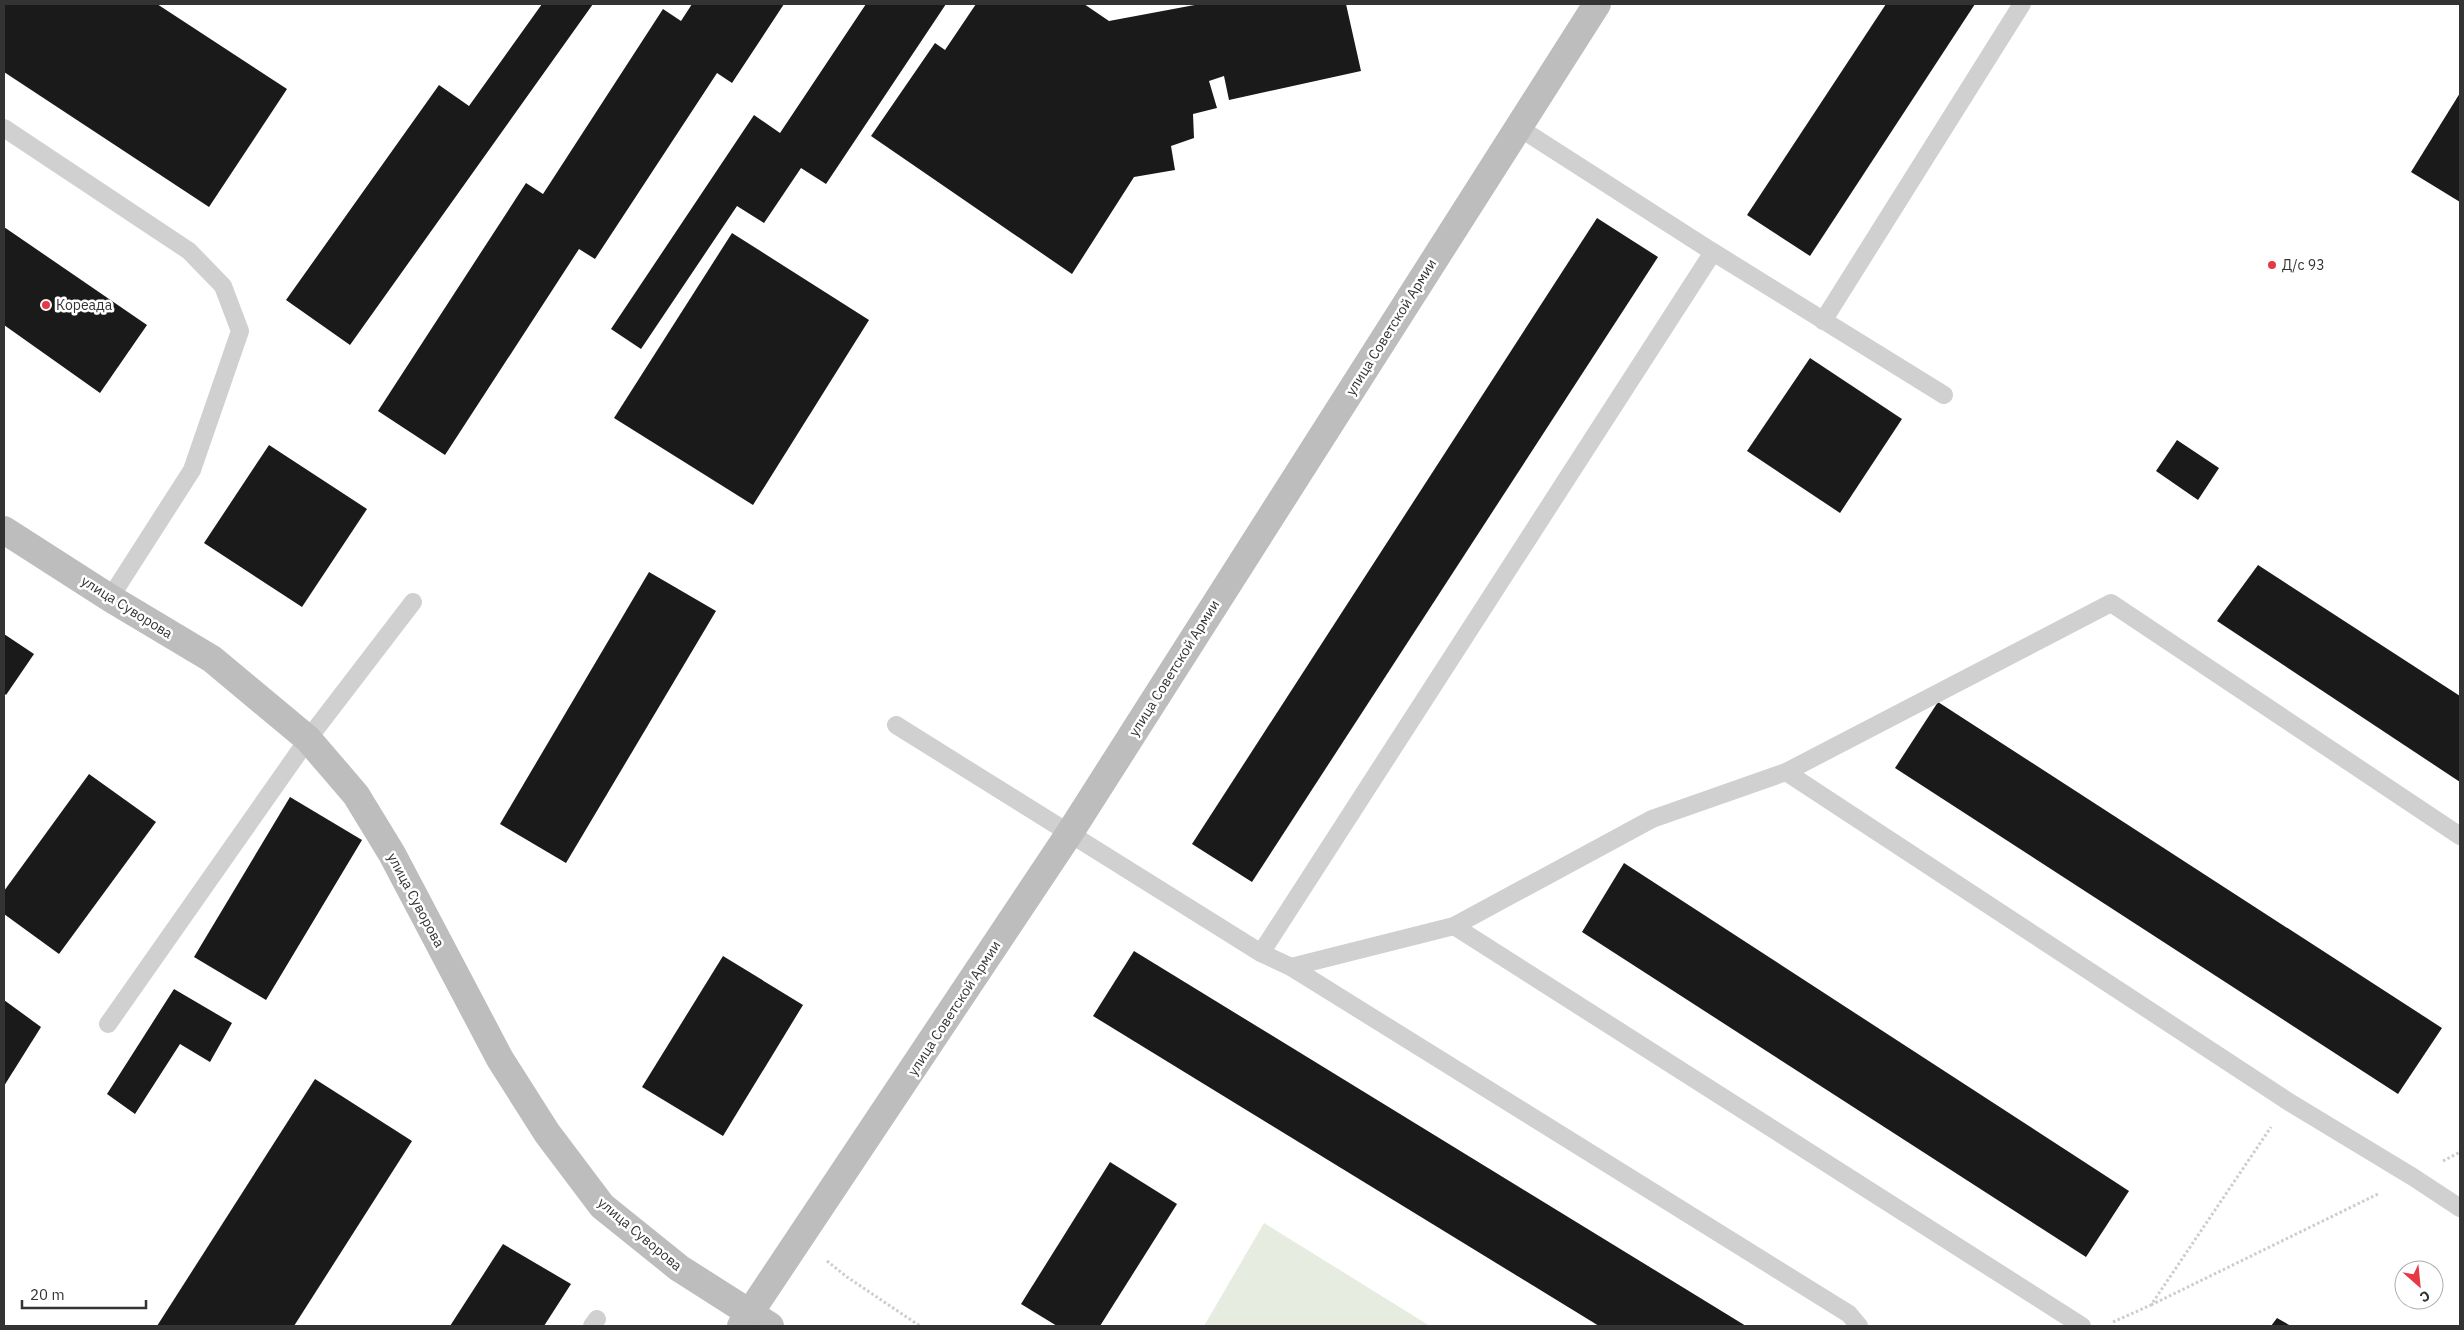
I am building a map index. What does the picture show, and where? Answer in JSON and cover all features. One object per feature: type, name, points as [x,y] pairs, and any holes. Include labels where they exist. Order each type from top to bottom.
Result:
[{"type":"main road","name":"улица Советской Армии","points":[[754,1322],[1069,834],[1597,4]]},
{"type":"main road","name":"улица Суворова","points":[[4,530],[110,598],[212,659],[308,740],[356,796],[387,846],[500,1059],[547,1133],[602,1206],[679,1268],[754,1322]]},
{"type":"lane","points":[[1823,321],[2022,4]]},
{"type":"lane","points":[[1518,127],[1713,252],[1944,395]]},
{"type":"lane","points":[[4,128],[189,251],[223,286],[240,331],[192,470],[110,598]]},
{"type":"lane","points":[[1261,953],[1713,252]]},
{"type":"lane","points":[[108,1024],[308,740],[412,602]]},
{"type":"lane","points":[[1291,967],[1454,926],[1652,819],[1786,772],[2111,603],[2460,836]]},
{"type":"lane","points":[[896,725],[1261,953],[1291,967],[1849,1314],[1859,1326]]},
{"type":"lane","points":[[1786,772],[2289,1102],[2413,1176],[2460,1208]]},
{"type":"lane","points":[[1454,926],[2082,1326]]},
{"type":"path","points":[[2151,1305],[2289,1102]]},
{"type":"path","points":[[2112,1323],[2460,1152]]},
{"type":"path","points":[[825,1259],[847,1277],[920,1326]]},
{"type":"shaded area","points":[[1264,1223],[1430,1326],[1204,1326]]},
{"type":"building","points":[[4,4],[157,4],[287,89],[209,207],[4,72]]},
{"type":"building","points":[[542,4],[593,4],[350,345],[286,300],[439,85],[469,106]]},
{"type":"building","points":[[692,4],[784,4],[732,83],[717,73],[595,259],[579,249],[445,455],[378,411],[526,183],[543,194],[663,9],[681,21]]},
{"type":"building","points":[[866,4],[946,4],[826,184],[801,168],[764,223],[737,206],[641,349],[611,329],[754,115],[780,133]]},
{"type":"building","points":[[976,4],[1084,4],[1109,21],[1200,4],[1346,4],[1361,71],[1229,100],[1224,76],[1209,81],[1217,108],[1193,114],[1194,138],[1171,146],[1175,170],[1134,177],[1072,274],[871,136],[935,43],[945,50]]},
{"type":"building","points":[[1886,4],[1975,4],[1810,256],[1747,215]]},
{"type":"building","points":[[2460,93],[2460,202],[2411,172]]},
{"type":"building","points":[[1597,218],[1658,257],[1252,882],[1192,844]]},
{"type":"building","points":[[4,227],[147,325],[100,393],[4,325]]},
{"type":"building","points":[[732,233],[869,320],[753,505],[614,418]]},
{"type":"building","points":[[1810,358],[1902,419],[1840,513],[1747,451]]},
{"type":"building","points":[[2177,440],[2219,468],[2198,500],[2156,471]]},
{"type":"building","points":[[269,445],[367,509],[302,607],[204,543]]},
{"type":"building","points":[[2258,565],[2460,696],[2460,782],[2217,621]]},
{"type":"building","points":[[649,572],[716,611],[566,863],[500,824]]},
{"type":"building","points":[[4,634],[34,654],[6,695],[4,693]]},
{"type":"building","points":[[1938,702],[2442,1028],[2398,1094],[1895,768]]},
{"type":"building","points":[[89,774],[156,822],[59,954],[4,914],[4,891]]},
{"type":"building","points":[[290,797],[362,840],[266,1000],[194,957]]},
{"type":"building","points":[[1624,863],[2129,1191],[2086,1257],[1582,932]]},
{"type":"building","points":[[1134,951],[1746,1326],[1599,1326],[1093,1016]]},
{"type":"building","points":[[723,956],[803,1005],[723,1136],[642,1087]]},
{"type":"building","points":[[174,989],[232,1023],[210,1062],[180,1044],[135,1114],[107,1094]]},
{"type":"building","points":[[4,1000],[41,1027],[4,1086]]},
{"type":"building","points":[[315,1079],[412,1141],[294,1326],[157,1326]]},
{"type":"building","points":[[1110,1162],[1177,1204],[1100,1326],[1057,1326],[1021,1304]]},
{"type":"building","points":[[503,1244],[571,1284],[544,1326],[450,1326]]},
{"type":"building","points":[[2277,1318],[2291,1326],[2271,1326]]},
{"type":"place","name":"Д/с 93","points":[[2272,265]]},
{"type":"place","name":"Кореада","points":[[46,305]]}]
